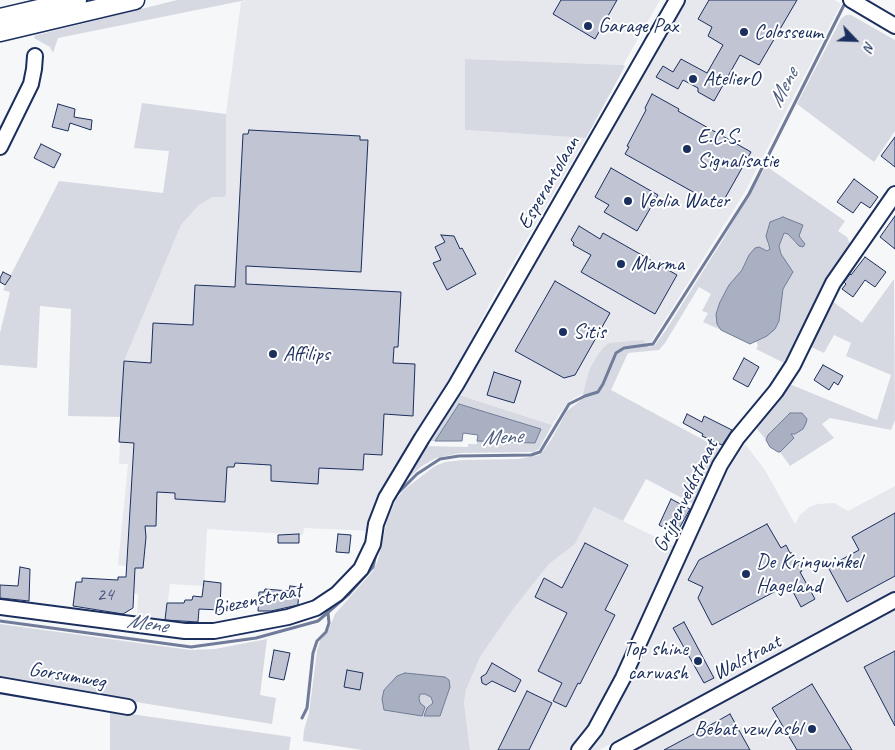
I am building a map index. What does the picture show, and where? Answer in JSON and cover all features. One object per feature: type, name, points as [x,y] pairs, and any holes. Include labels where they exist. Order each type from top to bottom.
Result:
[{"type":"main road","points":[[0,18],[77,0]]},
{"type":"main road","points":[[0,32],[103,4],[134,0]]},
{"type":"street","name":"Esperantolaan","points":[[456,385],[677,0]]},
{"type":"street","points":[[851,0],[895,26]]},
{"type":"street","points":[[0,147],[31,84],[35,56]]},
{"type":"street","name":"Grijpenveldstraat","points":[[579,750],[595,730],[623,678],[720,465],[737,438],[776,391],[794,365],[833,283],[895,194]]},
{"type":"street","name":"Biezenstraat","points":[[0,607],[185,631],[214,631],[255,624],[316,608],[337,594],[361,569],[373,544],[376,524],[386,498],[456,385]]},
{"type":"street","name":"Walstraat","points":[[618,750],[895,600]]},
{"type":"street","name":"Gorsumweg","points":[[0,685],[128,707]]},
{"type":"shaded area","points":[[177,0],[246,0],[58,38],[53,53],[50,47],[34,38],[35,35]]},
{"type":"shaded area","points":[[246,0],[660,0],[623,65],[465,59],[465,130],[586,138],[496,292],[451,378],[415,438],[372,531],[304,528],[303,535],[207,529],[204,586],[170,584],[165,627],[137,622],[138,594],[125,593],[126,566],[118,565],[128,464],[119,464],[124,361],[181,225],[199,205],[213,197],[223,197],[226,195],[226,114],[241,2]]},
{"type":"shaded area","points":[[685,0],[834,0],[841,4],[746,190],[651,342],[645,343],[642,340],[612,343],[595,359],[582,394],[568,402],[552,425],[456,394],[474,370]]},
{"type":"shaded area","points":[[846,15],[851,15],[895,40],[895,131],[874,162],[797,104],[841,19]]},
{"type":"shaded area","points":[[465,59],[625,66],[586,138],[465,130]]},
{"type":"shaded area","points":[[142,103],[226,114],[226,195],[223,197],[213,197],[199,205],[181,225],[124,361],[121,417],[68,416],[71,309],[40,306],[37,368],[0,365],[0,333],[10,292],[3,290],[59,181],[163,193],[169,151],[134,148]]},
{"type":"shaded area","points":[[766,166],[845,221],[838,231],[847,237],[852,248],[788,365],[756,349],[758,346],[756,341],[767,336],[779,321],[783,289],[793,272],[781,254],[779,246],[784,233],[788,234],[795,243],[803,240],[799,236],[800,229],[783,217],[771,222],[767,243],[770,249],[768,251],[763,249],[749,255],[742,270],[729,285],[720,302],[717,324],[721,330],[703,322],[708,313],[702,311],[711,294],[699,287],[659,350],[628,353],[611,390],[724,451],[697,506],[646,479],[623,521],[594,507],[575,544],[549,564],[514,608],[480,657],[466,690],[464,703],[470,750],[363,750],[303,741],[320,641],[329,629],[335,614],[373,571],[378,560],[387,521],[396,499],[406,488],[435,466],[445,462],[518,459],[540,455],[551,440],[567,411],[581,400],[589,371],[603,348],[609,343],[643,340],[649,347],[655,345],[722,241]],"holes":[[[397,676],[450,687],[424,716],[433,703],[431,697],[420,694],[419,703],[384,690]]]},
{"type":"shaded area","points":[[894,279],[895,420],[891,430],[830,418],[822,424],[834,438],[790,466],[780,452],[794,438],[790,434],[795,434],[803,429],[790,413],[768,435],[766,440],[754,425],[787,383],[877,420],[891,375],[846,356],[851,343],[834,335],[824,353],[807,345],[828,298],[862,323]]},
{"type":"shaded area","points":[[456,394],[552,425],[539,449],[534,452],[460,453],[436,458],[422,466],[395,490],[423,446],[468,447],[468,444],[477,444],[477,441],[535,443],[541,429],[459,404],[435,441],[426,441]]},
{"type":"shaded area","points":[[745,444],[765,470],[795,524],[800,515],[809,507],[818,504],[834,503],[848,511],[895,486],[895,592],[599,750],[585,750],[614,707],[647,646],[726,470]]},
{"type":"shaded area","points":[[594,507],[676,547],[595,722],[574,750],[470,750],[464,703],[466,690],[480,657],[514,608],[549,564],[575,544]]},
{"type":"shaded area","points":[[895,609],[895,750],[634,750],[759,682]]},
{"type":"shaded area","points":[[0,624],[190,650],[215,649],[267,639],[260,695],[276,698],[272,724],[0,680]]},
{"type":"shaded area","points":[[110,711],[291,737],[289,750],[110,750]]},
{"type":"water","points":[[783,217],[803,225],[799,236],[805,244],[803,247],[799,246],[788,234],[784,233],[779,246],[781,254],[793,272],[783,289],[779,321],[775,329],[767,336],[750,344],[721,330],[717,324],[716,314],[729,285],[742,270],[749,255],[755,248],[759,247],[767,251],[770,249],[766,236],[770,222]]},
{"type":"water","points":[[459,404],[541,429],[535,443],[477,441],[478,435],[463,433],[462,441],[435,441]]},
{"type":"water","points":[[790,413],[802,413],[807,419],[806,423],[803,429],[795,434],[791,434],[794,438],[778,452],[770,447],[766,440],[768,435]]},
{"type":"water","points":[[405,673],[445,677],[449,680],[450,687],[440,716],[424,716],[427,708],[433,703],[431,697],[425,694],[420,694],[419,698],[420,703],[425,707],[422,716],[384,710],[382,699],[384,690],[397,676]]},
{"type":"building","name":"Garage Pax","points":[[561,0],[617,0],[595,39],[553,14]]},
{"type":"building","name":"Colosseum","points":[[709,0],[797,0],[759,65],[740,55],[714,101],[698,92],[698,88],[683,80],[678,89],[656,77],[663,66],[673,72],[681,59],[707,73],[723,45],[708,36],[712,27],[698,19]]},
{"type":"building","name":"E.C.S. Signalisatie","points":[[652,94],[679,109],[678,111],[751,152],[720,207],[625,154]]},
{"type":"building","points":[[58,104],[75,109],[74,117],[92,120],[91,130],[70,123],[68,131],[52,127]]},
{"type":"building","name":"Affilips","points":[[249,130],[360,136],[360,140],[368,140],[361,272],[246,266],[246,284],[401,292],[398,347],[394,347],[393,363],[415,364],[413,416],[384,414],[382,455],[364,454],[363,470],[319,468],[318,484],[271,481],[271,465],[235,463],[234,467],[227,467],[225,502],[175,499],[175,493],[157,492],[156,526],[145,526],[146,537],[143,568],[135,568],[133,608],[123,614],[73,606],[76,582],[82,582],[82,578],[118,580],[118,577],[126,577],[134,443],[119,442],[124,361],[151,363],[153,323],[193,325],[195,285],[235,287],[243,134],[248,134]]},
{"type":"building","points":[[895,137],[895,167],[881,156]]},
{"type":"building","points":[[41,144],[61,154],[54,168],[34,158]]},
{"type":"building","name":"Veolia Water","points":[[611,168],[658,195],[637,231],[604,212],[609,205],[595,197]]},
{"type":"building","points":[[854,179],[878,197],[870,208],[861,202],[853,213],[837,202]]},
{"type":"building","points":[[895,216],[895,249],[880,237]]},
{"type":"building","name":"Marma","points":[[579,226],[600,239],[603,233],[677,275],[655,314],[581,272],[591,255],[573,245],[574,243],[571,240]]},
{"type":"building","points":[[441,235],[454,236],[476,274],[447,290],[433,263],[441,260],[435,247],[445,242]]},
{"type":"building","points":[[865,257],[886,272],[875,287],[865,280],[853,297],[842,289],[846,284],[844,282]]},
{"type":"building","points":[[3,272],[11,276],[5,285],[0,282]]},
{"type":"building","name":"Sitis","points":[[555,281],[610,313],[575,375],[564,378],[515,351]]},
{"type":"building","points":[[744,358],[759,367],[748,387],[733,379]]},
{"type":"building","points":[[823,365],[843,376],[838,385],[834,382],[829,390],[814,380]]},
{"type":"building","points":[[494,372],[521,381],[514,403],[487,395]]},
{"type":"building","points":[[687,414],[702,422],[704,416],[732,430],[722,445],[702,436],[703,434],[683,423]]},
{"type":"building","points":[[671,499],[690,509],[676,534],[659,525]]},
{"type":"building","points":[[895,513],[895,576],[847,602],[828,567],[859,550],[852,537]]},
{"type":"building","name":"De Kringwinkel Hageland","points":[[767,524],[781,548],[786,545],[790,553],[792,553],[815,599],[801,607],[789,584],[712,625],[698,598],[703,587],[688,580],[699,560]]},
{"type":"building","points":[[299,534],[299,543],[278,543],[278,535]]},
{"type":"building","points":[[338,534],[351,535],[349,553],[336,552]]},
{"type":"building","points":[[585,543],[628,565],[605,610],[615,615],[580,684],[578,683],[566,707],[553,701],[562,683],[538,671],[567,613],[535,597],[544,578],[562,588]]},
{"type":"building","points":[[20,567],[30,569],[29,601],[0,598],[0,585],[18,586]]},
{"type":"building","points":[[204,581],[221,583],[220,610],[199,609],[198,622],[165,620],[167,603],[184,603],[185,600],[192,600],[193,596],[202,597]]},
{"type":"building","points":[[290,586],[299,587],[298,605],[271,611],[258,611],[259,592],[264,592],[265,589],[289,591]]},
{"type":"building","name":"Top shine carwash","points":[[684,622],[714,678],[704,683],[673,628]]},
{"type":"building","points":[[274,650],[290,653],[284,680],[269,677]]},
{"type":"building","points":[[895,651],[895,726],[864,667]]},
{"type":"building","points":[[492,663],[521,680],[515,692],[492,681],[486,685],[482,683],[481,677],[486,674]]},
{"type":"building","points":[[347,670],[363,673],[360,690],[344,687]]},
{"type":"building","name":"Bebat vzw/asbl","points":[[812,684],[852,750],[797,750],[772,708]]},
{"type":"building","points":[[527,691],[552,703],[529,750],[498,750]]},
{"type":"building","points":[[730,714],[750,750],[664,750],[705,728]]},
{"type":"waterway","name":"Mene","points":[[393,498],[417,474],[440,459],[459,456],[531,455],[540,452],[569,404],[598,392],[616,353],[624,348],[653,344],[749,194],[844,5]]},
{"type":"waterway","name":"Mene","points":[[0,621],[191,647],[256,638],[318,621],[349,594],[373,567],[377,549]]},
{"type":"waterway","points":[[302,718],[307,708],[313,653],[317,641],[326,632],[329,623],[328,613]]},
{"type":"place","name":"Garage Pax","points":[[588,26]]},
{"type":"place","name":"Colosseum","points":[[744,32]]},
{"type":"place","name":"AtelierO","points":[[693,79]]},
{"type":"place","name":"E.C.S. Signalisatie","points":[[687,149]]},
{"type":"place","name":"Veolia Water","points":[[628,201]]},
{"type":"place","name":"Marma","points":[[621,264]]},
{"type":"place","name":"Sitis","points":[[563,332]]},
{"type":"place","name":"Affilips","points":[[273,354]]},
{"type":"place","name":"De Kringwinkel Hageland","points":[[746,574]]},
{"type":"place","name":"Top shine carwash","points":[[698,661]]},
{"type":"place","name":"Bebat vzw/asbl","points":[[812,729]]}]
